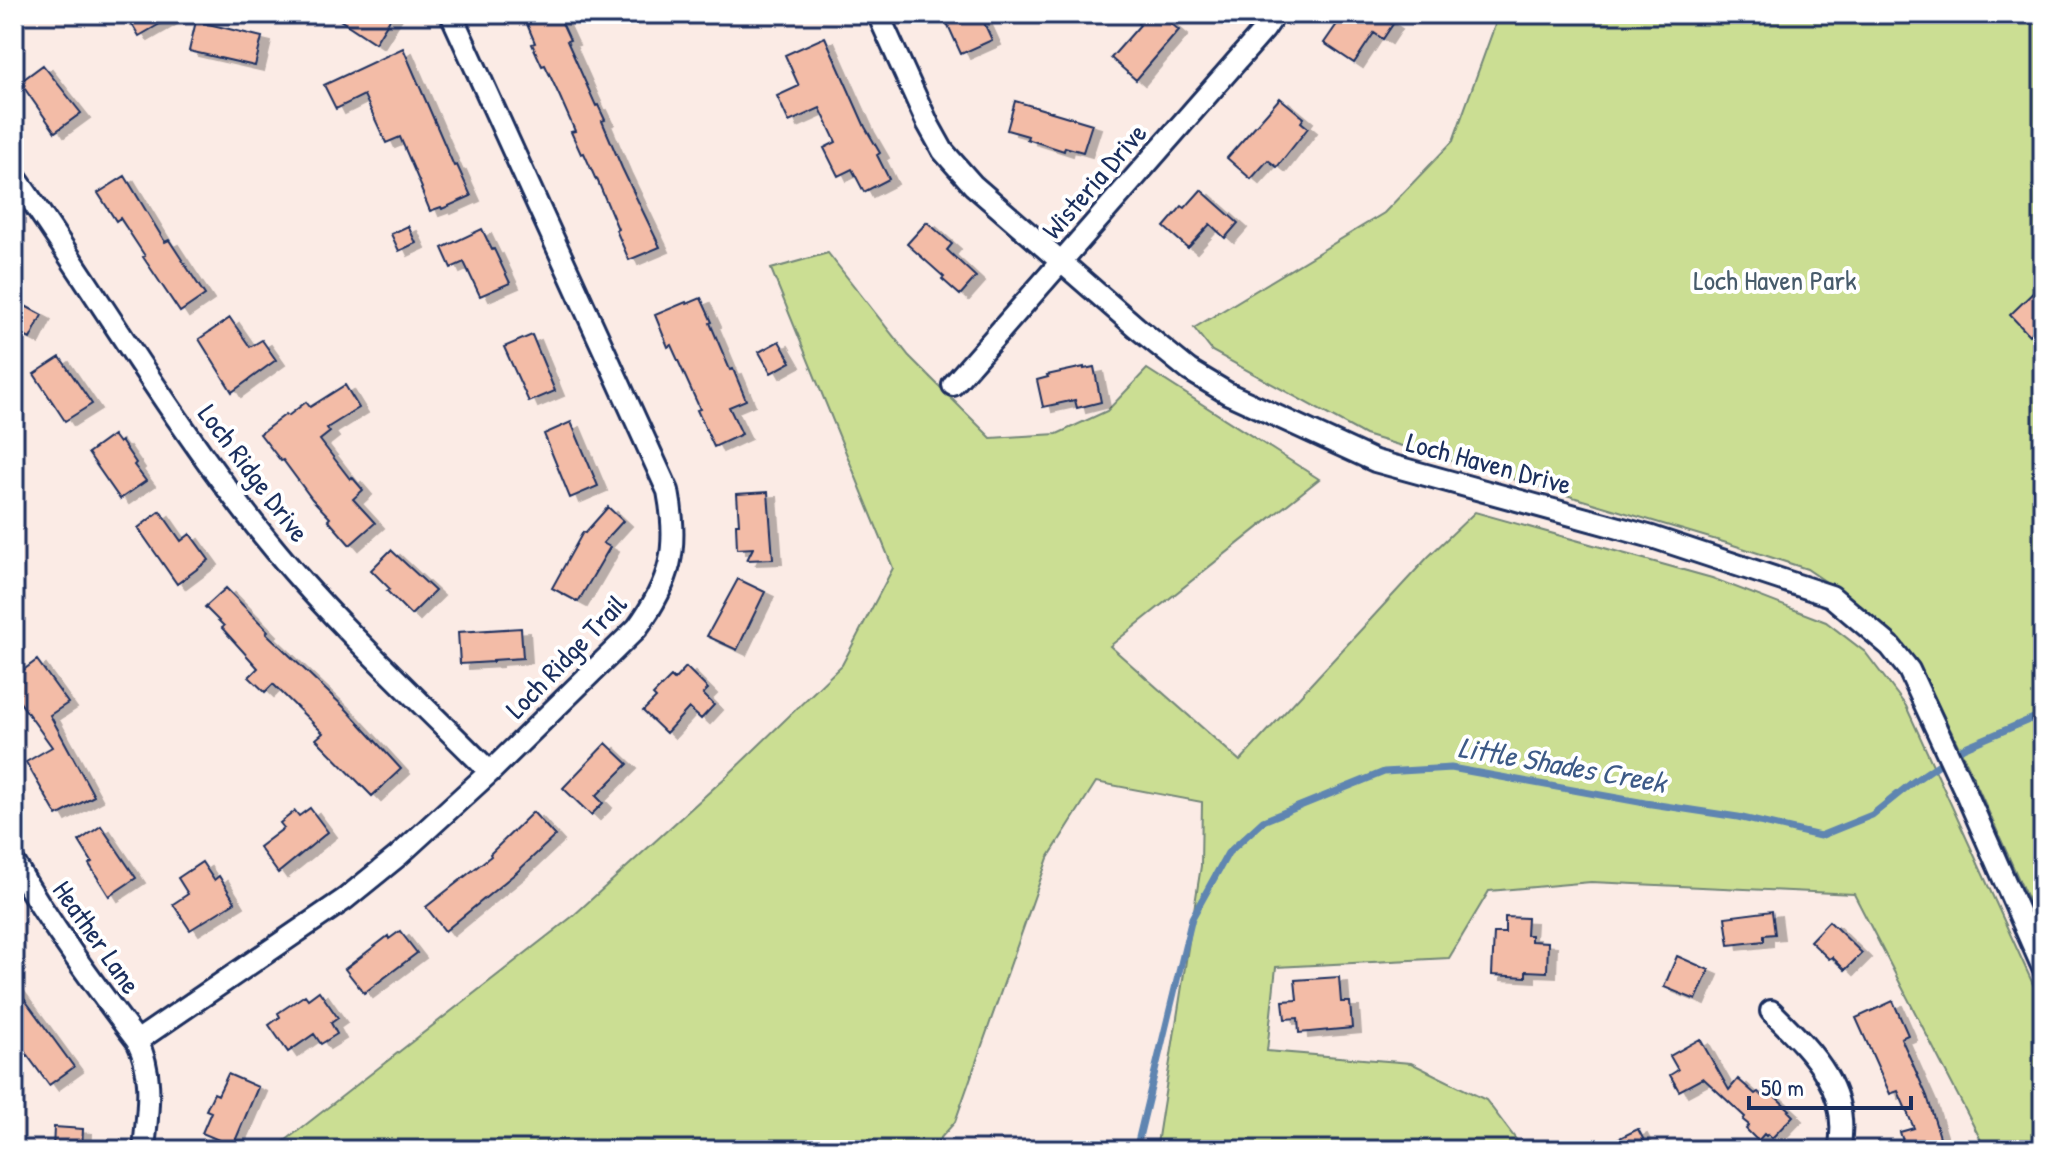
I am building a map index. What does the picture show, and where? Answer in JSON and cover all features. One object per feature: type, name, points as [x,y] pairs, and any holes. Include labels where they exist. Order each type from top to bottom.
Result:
[{"type":"street","name":"Loch Ridge Trail","points":[[137,1041],[345,899],[436,823],[637,628],[652,608],[665,581],[671,559],[673,525],[668,491],[451,14]]},
{"type":"street","name":"Loch Haven Drive","points":[[878,14],[943,151],[973,185],[1189,370],[1229,394],[1375,461],[1652,537],[1831,596],[1890,646],[1909,670],[2043,968]]},
{"type":"street","name":"Wisteria Drive","points":[[953,385],[1275,14]]},
{"type":"street","name":"Loch Ridge Drive","points":[[18,187],[217,476],[267,540],[314,594],[490,772]]},
{"type":"street","name":"Heather Lane","points":[[14,862],[73,956],[137,1041]]},
{"type":"street","points":[[1771,1011],[1813,1054],[1828,1076],[1842,1119],[1839,1150]]},
{"type":"street","points":[[137,1041],[145,1056],[149,1080],[144,1150]]},
{"type":"green space","name":"Loch Haven Park","points":[[1499,14],[2043,14],[2043,934],[1935,698],[1909,653],[1857,603],[1807,569],[1365,435],[1212,351],[1194,328],[1384,213],[1453,141]]},
{"type":"green space","points":[[828,253],[909,356],[991,438],[1057,434],[1107,411],[1147,369],[1319,479],[1110,646],[1240,761],[1428,557],[1475,512],[1712,578],[1826,622],[1865,652],[1906,706],[2043,1006],[2043,1150],[1986,1150],[1854,894],[1591,882],[1489,891],[1449,958],[1276,967],[1267,1051],[1411,1063],[1486,1100],[1524,1150],[1156,1150],[1201,866],[1202,802],[1096,782],[1048,858],[955,1122],[930,1150],[279,1150],[281,1144],[573,916],[728,775],[842,665],[893,568],[771,269]]},
{"type":"building","points":[[126,14],[177,14],[139,36]]},
{"type":"building","points":[[331,14],[393,14],[375,43]]},
{"type":"building","points":[[550,14],[558,14],[570,40],[567,41],[605,120],[602,121],[622,168],[660,247],[629,260],[597,179],[584,153],[581,154],[560,97],[532,44],[535,43],[527,24]]},
{"type":"building","points":[[943,14],[980,14],[992,40],[961,54]]},
{"type":"building","points":[[1128,14],[1160,14],[1179,30],[1136,80],[1111,58],[1140,25]]},
{"type":"building","points":[[1344,14],[1387,14],[1384,18],[1393,24],[1383,39],[1374,33],[1354,63],[1324,43]]},
{"type":"building","points":[[196,21],[262,37],[255,66],[189,51]]},
{"type":"building","points":[[825,37],[865,127],[880,153],[877,155],[889,179],[864,192],[852,169],[838,176],[824,148],[836,142],[820,108],[789,122],[777,96],[799,86],[785,55]]},
{"type":"building","points":[[403,48],[454,166],[457,165],[471,196],[442,209],[430,211],[400,137],[386,143],[364,95],[336,109],[324,85]]},
{"type":"building","points":[[43,65],[81,113],[55,132],[20,82]]},
{"type":"building","points":[[1280,98],[1304,118],[1301,122],[1308,128],[1277,167],[1268,160],[1251,179],[1227,158]]},
{"type":"building","points":[[1015,101],[1092,124],[1083,152],[1065,147],[1064,151],[1007,130]]},
{"type":"building","points":[[125,176],[165,242],[169,240],[205,295],[180,312],[120,218],[116,221],[98,193]]},
{"type":"building","points":[[1201,190],[1238,223],[1225,238],[1210,224],[1188,248],[1164,227]]},
{"type":"building","points":[[927,222],[952,244],[947,250],[976,277],[960,295],[907,244]]},
{"type":"building","points":[[408,226],[416,243],[399,251],[391,234]]},
{"type":"building","points":[[482,229],[510,283],[480,296],[464,262],[451,268],[442,248]]},
{"type":"building","points":[[2043,283],[2043,322],[2029,335],[2010,315]]},
{"type":"building","points":[[701,298],[730,370],[733,369],[746,400],[729,407],[742,434],[714,447],[697,410],[700,409],[655,315]]},
{"type":"building","points":[[14,300],[42,315],[30,339],[14,331]]},
{"type":"building","points":[[230,318],[250,347],[262,340],[276,360],[232,392],[199,339]]},
{"type":"building","points":[[532,335],[555,391],[529,402],[504,347]]},
{"type":"building","points":[[779,341],[791,362],[771,373],[759,352]]},
{"type":"building","points":[[60,357],[92,404],[65,421],[34,374]]},
{"type":"building","points":[[1094,367],[1101,402],[1077,408],[1075,400],[1043,407],[1037,380]]},
{"type":"building","points":[[345,385],[359,408],[327,428],[330,432],[320,440],[350,479],[352,477],[363,490],[353,499],[375,523],[350,545],[260,434],[306,402],[310,407]]},
{"type":"building","points":[[571,422],[598,486],[570,498],[544,434]]},
{"type":"building","points":[[113,435],[119,443],[121,441],[146,481],[120,499],[88,453]]},
{"type":"building","points":[[768,492],[773,559],[747,560],[753,548],[737,549],[737,494]]},
{"type":"building","points":[[608,507],[623,521],[603,543],[610,547],[578,602],[552,588],[583,532]]},
{"type":"building","points":[[160,511],[181,541],[190,534],[209,560],[177,584],[138,528]]},
{"type":"building","points":[[391,550],[435,591],[411,615],[371,570]]},
{"type":"building","points":[[738,579],[765,592],[737,650],[707,636]]},
{"type":"building","points":[[226,588],[268,631],[266,633],[347,710],[401,769],[372,796],[316,739],[323,733],[273,684],[265,692],[249,677],[258,668],[205,607]]},
{"type":"building","points":[[521,628],[523,658],[460,664],[458,632]]},
{"type":"building","points":[[37,660],[68,703],[50,715],[94,796],[57,816],[26,762],[52,747],[14,694],[14,677]]},
{"type":"building","points":[[686,667],[708,689],[703,694],[714,705],[701,719],[689,708],[666,733],[643,711],[656,698],[653,695]]},
{"type":"building","points":[[606,743],[628,764],[596,796],[603,803],[591,815],[563,788]]},
{"type":"building","points":[[310,808],[328,832],[278,873],[259,847],[284,828],[280,823],[295,811],[299,816]]},
{"type":"building","points":[[533,812],[555,836],[517,872],[445,931],[426,907],[491,856]]},
{"type":"building","points":[[101,826],[136,878],[109,896],[79,841]]},
{"type":"building","points":[[202,862],[214,880],[219,876],[235,902],[190,930],[173,904],[188,894],[178,878]]},
{"type":"building","points":[[1772,911],[1775,934],[1764,935],[1764,941],[1729,945],[1725,917]]},
{"type":"building","points":[[1505,917],[1527,918],[1526,935],[1531,935],[1531,941],[1548,942],[1547,972],[1526,971],[1526,977],[1492,975],[1494,933],[1505,933]]},
{"type":"building","points":[[1829,921],[1862,953],[1845,970],[1810,941]]},
{"type":"building","points":[[400,931],[417,953],[364,993],[345,969],[388,936],[389,939]]},
{"type":"building","points":[[1677,956],[1709,970],[1696,1000],[1664,987]]},
{"type":"building","points":[[1339,977],[1341,1002],[1350,1002],[1352,1028],[1299,1033],[1298,1018],[1285,1019],[1283,1001],[1297,1000],[1295,980]]},
{"type":"building","points":[[14,985],[74,1067],[49,1085],[14,1037]]},
{"type":"building","points":[[319,991],[338,1018],[331,1023],[337,1034],[321,1044],[314,1034],[288,1052],[269,1025],[280,1017],[278,1013],[305,995],[308,999]]},
{"type":"building","points":[[1893,1001],[1908,1035],[1901,1038],[1927,1096],[1944,1150],[1906,1150],[1900,1132],[1914,1128],[1898,1091],[1890,1094],[1856,1018]]},
{"type":"building","points":[[1700,1039],[1729,1090],[1738,1079],[1755,1094],[1758,1092],[1763,1096],[1768,1090],[1790,1110],[1793,1116],[1772,1138],[1764,1134],[1758,1141],[1746,1129],[1749,1125],[1743,1120],[1745,1117],[1703,1078],[1679,1091],[1670,1075],[1678,1070],[1670,1056]]},
{"type":"building","points":[[228,1074],[258,1087],[233,1146],[202,1133],[211,1112],[206,1110],[214,1093],[218,1095]]},
{"type":"building","points":[[54,1127],[83,1129],[82,1150],[53,1150]]},
{"type":"building","points":[[1638,1129],[1649,1150],[1595,1150]]},
{"type":"waterway","name":"Little Shades Creek","points":[[1136,1150],[1192,918],[1228,853],[1263,821],[1384,772],[1451,768],[1738,817],[1820,836],[1872,815],[1963,748],[2043,714]]}]
